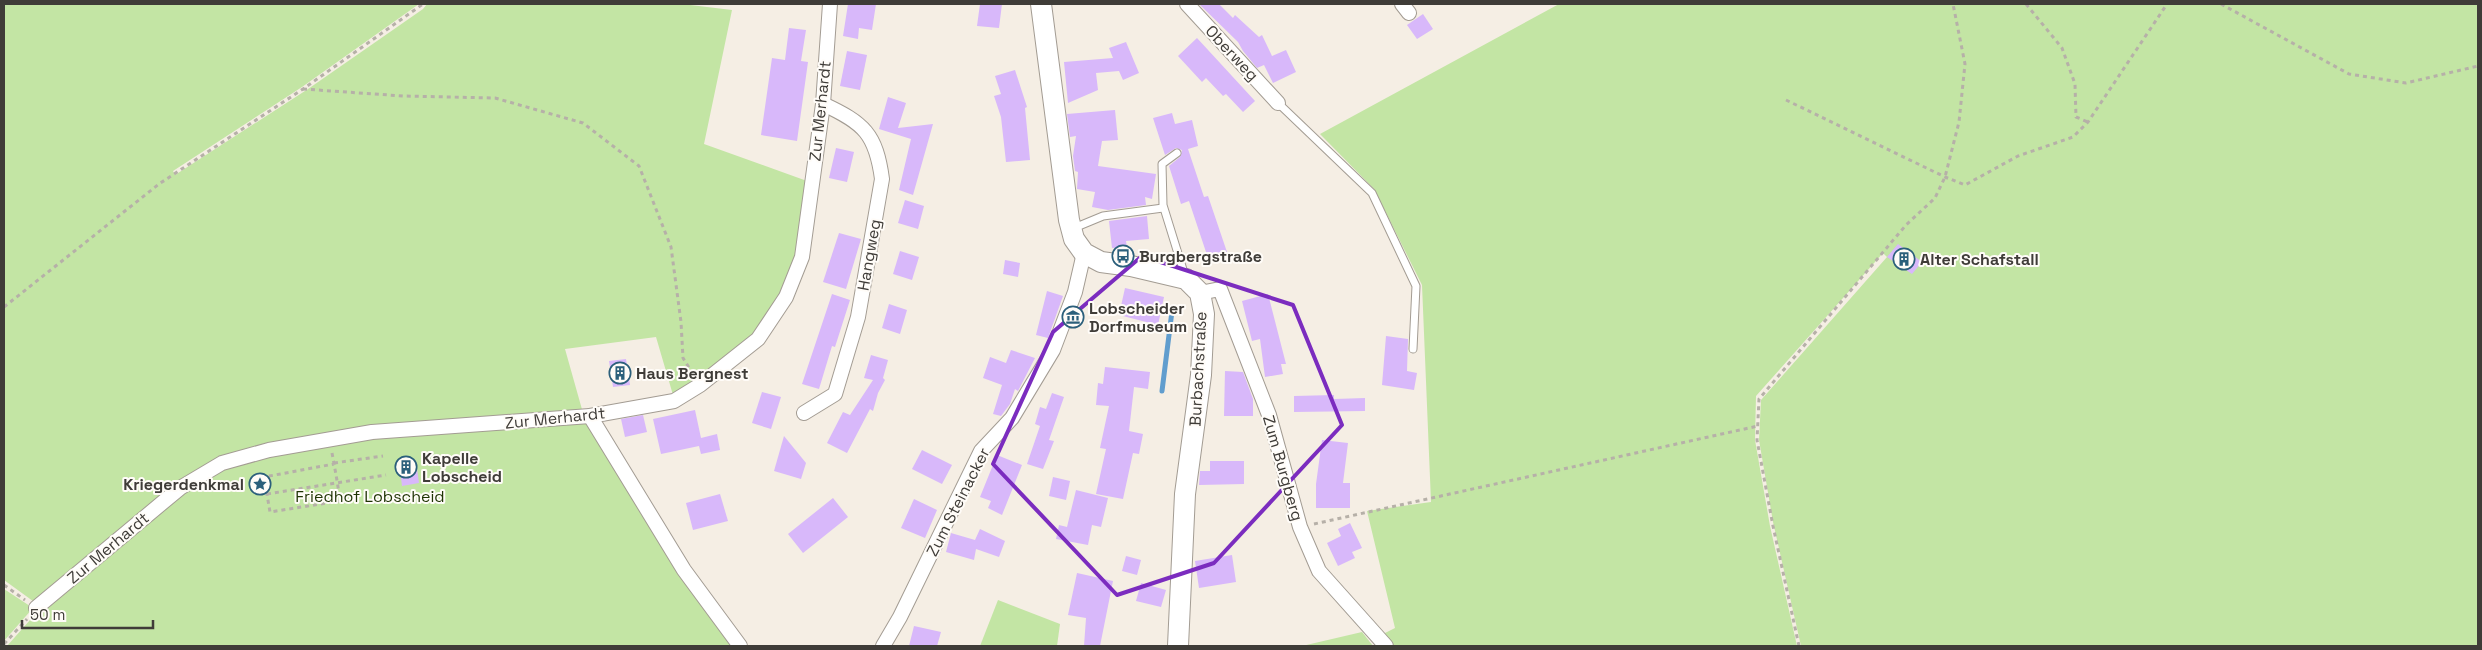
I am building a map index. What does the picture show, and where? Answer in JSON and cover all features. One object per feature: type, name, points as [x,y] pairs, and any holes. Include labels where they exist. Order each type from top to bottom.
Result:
[{"type":"street","name":"Zur Merhardt","points":[[36,608],[180,488],[222,463],[269,450],[372,432],[590,416],[674,401],[700,385],[758,339],[786,297],[802,257],[824,104],[830,4]]},
{"type":"street","points":[[1041,4],[1071,230],[1074,239],[1084,253],[1101,262],[1131,266],[1186,279]]},
{"type":"street","name":"Oberweg","points":[[1187,4],[1278,103]]},
{"type":"street","name":"Hangweg","points":[[804,413],[835,394],[858,317],[882,179],[880,159],[871,135],[847,115],[824,104]]},
{"type":"street","name":"Zum Steinacker","points":[[883,646],[900,617],[981,451],[1012,418],[1053,350],[1075,292],[1084,253]]},
{"type":"street","name":"Burbachstraße","points":[[1178,646],[1185,494],[1201,375],[1204,314],[1200,293],[1186,279]]},
{"type":"street","name":"Zum Burgberg","points":[[1200,293],[1220,290],[1269,415],[1300,527],[1319,571],[1386,646]]},
{"type":"street","points":[[590,416],[684,570],[740,646]]},
{"type":"lane","points":[[1278,103],[1372,193],[1416,286],[1414,349]]},
{"type":"lane","points":[[1177,153],[1162,164],[1163,208],[1186,279]]},
{"type":"lane","points":[[1071,230],[1103,216],[1163,208]]},
{"type":"path","points":[[4,307],[159,184],[303,89],[423,4]]},
{"type":"path","points":[[1799,646],[1773,526],[1757,440],[1759,399],[1906,225],[1935,198],[1945,177],[1959,122],[1965,64],[1953,4]]},
{"type":"path","points":[[2026,4],[2062,48],[2075,84],[2076,117],[2088,122]]},
{"type":"path","points":[[1786,100],[1965,185],[2018,156],[2072,137],[2088,122],[2167,4]]},
{"type":"path","points":[[2221,4],[2349,74],[2406,83],[2478,66]]},
{"type":"path","points":[[303,89],[403,96],[496,98],[583,123],[639,166],[671,247],[681,322],[683,358],[700,385]]},
{"type":"path","points":[[1300,527],[1758,426]]},
{"type":"path","points":[[331,445],[334,464],[337,483],[340,501],[270,512],[264,477],[334,464],[383,456]]},
{"type":"path","points":[[266,494],[386,475]]},
{"type":"path","points":[[4,586],[36,608],[4,644]]},
{"type":"highlighted area","points":[[1142,256],[1293,305],[1342,425],[1214,563],[1117,595],[993,464],[1053,332]]},
{"type":"green space","points":[[4,4],[419,4],[302,87],[173,171],[175,175],[308,89],[423,9],[427,4],[682,4],[732,10],[704,144],[807,181],[799,257],[784,291],[755,337],[699,381],[673,395],[656,337],[565,349],[583,413],[439,425],[222,458],[37,604],[4,580]]},
{"type":"green space","points":[[1559,4],[2478,4],[2478,646],[1801,646],[1773,522],[1759,440],[1761,400],[1887,257],[1883,253],[1756,396],[1755,440],[1770,526],[1797,646],[1391,646],[1383,634],[1395,628],[1367,511],[1431,502],[1422,285],[1374,189],[1320,134]]},
{"type":"green space","name":"Friedhof Lobscheid","points":[[588,419],[737,646],[7,646],[38,611],[203,477],[235,462],[285,450],[369,439]]},
{"type":"green space","points":[[4,589],[33,608],[4,641]]},
{"type":"green space","points":[[998,600],[1060,624],[1057,646],[980,646]]},
{"type":"green space","points":[[1362,632],[1373,646],[1302,646]]},
{"type":"building","points":[[848,4],[876,4],[872,30],[859,28],[858,39],[843,36]]},
{"type":"building","points":[[980,4],[1002,4],[999,28],[977,26]]},
{"type":"building","points":[[1199,4],[1219,4],[1233,18],[1235,15],[1259,37],[1262,35],[1272,56],[1286,50],[1296,72],[1273,83],[1264,65],[1257,68],[1238,42]]},
{"type":"building","points":[[1423,14],[1433,29],[1417,39],[1407,25]]},
{"type":"building","points":[[789,28],[806,30],[801,61],[808,62],[797,141],[761,135],[772,58],[785,60]]},
{"type":"building","points":[[1197,38],[1255,101],[1243,112],[1226,94],[1223,96],[1206,78],[1202,82],[1178,56]]},
{"type":"building","points":[[1126,42],[1139,73],[1123,80],[1119,71],[1096,73],[1098,90],[1068,103],[1064,62],[1113,58],[1109,48]]},
{"type":"building","points":[[847,51],[867,55],[860,90],[840,86]]},
{"type":"building","points":[[1015,70],[1027,107],[1025,108],[1030,160],[1006,162],[1001,117],[994,96],[1001,94],[995,76]]},
{"type":"building","points":[[888,97],[906,103],[898,128],[933,124],[913,195],[899,190],[911,139],[879,129]]},
{"type":"building","points":[[1115,110],[1118,140],[1102,141],[1098,166],[1156,174],[1152,199],[1145,197],[1146,205],[1108,210],[1092,207],[1095,192],[1077,189],[1078,172],[1075,171],[1073,156],[1076,136],[1070,137],[1067,114]]},
{"type":"building","points":[[1172,113],[1175,124],[1192,120],[1198,146],[1188,149],[1204,197],[1208,196],[1228,255],[1209,261],[1189,201],[1181,204],[1169,166],[1180,157],[1182,150],[1176,148],[1165,155],[1153,118]]},
{"type":"building","points":[[836,148],[854,152],[847,182],[829,178]]},
{"type":"building","points":[[905,200],[924,206],[918,229],[898,223]]},
{"type":"building","points":[[1147,216],[1149,239],[1126,241],[1127,247],[1112,248],[1109,221]]},
{"type":"building","points":[[839,233],[861,239],[846,289],[823,282]]},
{"type":"building","name":"Alter Schafstall","points":[[1898,244],[1922,262],[1912,274],[1887,257]]},
{"type":"building","points":[[900,251],[919,257],[912,280],[893,274]]},
{"type":"building","points":[[1005,260],[1020,263],[1018,277],[1003,274]]},
{"type":"building","points":[[1125,288],[1164,297],[1158,325],[1119,315]]},
{"type":"building","points":[[1047,291],[1063,296],[1048,338],[1036,335]]},
{"type":"building","points":[[832,294],[850,300],[835,347],[832,346],[819,389],[802,384]]},
{"type":"building","points":[[1268,294],[1286,364],[1281,364],[1283,374],[1265,377],[1260,339],[1252,341],[1242,301]]},
{"type":"building","points":[[889,304],[907,310],[900,334],[882,328]]},
{"type":"building","points":[[1386,336],[1408,339],[1407,371],[1417,373],[1414,390],[1382,385]]},
{"type":"building","points":[[1011,350],[1035,358],[1018,391],[1015,389],[1010,404],[1001,416],[993,414],[1002,385],[983,378],[990,357],[1006,363]]},
{"type":"building","points":[[871,355],[888,360],[883,378],[885,380],[878,393],[873,411],[870,409],[847,453],[827,443],[843,412],[850,415],[873,380],[864,378]]},
{"type":"building","name":"Haus Bergnest","points":[[626,359],[630,385],[613,387],[609,361]]},
{"type":"building","points":[[1105,367],[1150,372],[1148,389],[1134,387],[1129,431],[1143,434],[1139,454],[1133,453],[1123,499],[1096,494],[1106,449],[1100,448],[1109,406],[1096,405],[1098,383],[1103,384]]},
{"type":"building","points":[[1225,371],[1243,372],[1253,399],[1253,416],[1224,416]]},
{"type":"building","points":[[762,392],[781,397],[771,429],[752,423]]},
{"type":"building","points":[[1052,393],[1064,397],[1049,440],[1054,441],[1043,469],[1027,464],[1040,426],[1035,424],[1040,407],[1046,409]]},
{"type":"building","points":[[1334,395],[1334,399],[1365,398],[1365,411],[1294,412],[1294,396]]},
{"type":"building","points":[[695,410],[701,438],[717,434],[720,450],[701,454],[699,446],[661,454],[653,419]]},
{"type":"building","points":[[643,415],[647,432],[625,437],[621,419]]},
{"type":"building","points":[[784,436],[806,463],[801,479],[774,471]]},
{"type":"building","points":[[1322,440],[1348,443],[1343,483],[1350,483],[1350,508],[1316,508],[1316,484]]},
{"type":"building","points":[[922,450],[952,465],[942,484],[912,469]]},
{"type":"building","points":[[997,455],[1022,465],[1002,515],[988,508],[991,501],[980,497]]},
{"type":"building","name":"Kapelle Lobscheid","points":[[416,461],[419,483],[402,486],[399,463]]},
{"type":"building","points":[[1210,461],[1244,461],[1244,484],[1199,485],[1200,471],[1210,471]]},
{"type":"building","points":[[1053,477],[1070,481],[1066,500],[1049,496]]},
{"type":"building","points":[[1076,490],[1108,498],[1101,527],[1092,525],[1088,545],[1056,539],[1059,525],[1067,527]]},
{"type":"building","points":[[720,494],[728,521],[693,530],[686,503]]},
{"type":"building","points":[[833,498],[848,517],[803,553],[788,534]]},
{"type":"building","points":[[914,499],[937,510],[925,538],[901,528]]},
{"type":"building","points":[[1350,523],[1362,548],[1352,552],[1355,558],[1338,566],[1327,543],[1341,536],[1338,529]]},
{"type":"building","points":[[980,529],[1005,541],[999,557],[976,549],[974,560],[946,552],[951,533],[975,540]]},
{"type":"building","points":[[1232,555],[1236,582],[1199,588],[1195,561]]},
{"type":"building","points":[[1126,556],[1141,560],[1137,575],[1122,571]]},
{"type":"building","points":[[1077,573],[1113,581],[1100,646],[1084,646],[1086,618],[1068,615]]},
{"type":"building","points":[[1141,583],[1166,590],[1161,607],[1136,601]]},
{"type":"building","points":[[914,626],[941,632],[937,646],[909,646]]},
{"type":"waterway","points":[[1162,391],[1172,311]]},
{"type":"place","name":"Burgbergstraße","points":[[1123,256]]},
{"type":"place","name":"Alter Schafstall","points":[[1904,259]]},
{"type":"place","name":"Lobscheider Dorfmuseum","points":[[1073,317]]},
{"type":"place","name":"Haus Bergnest","points":[[620,373]]},
{"type":"place","name":"Kapelle Lobscheid","points":[[406,467]]},
{"type":"place","name":"Kriegerdenkmal","points":[[260,484]]}]
